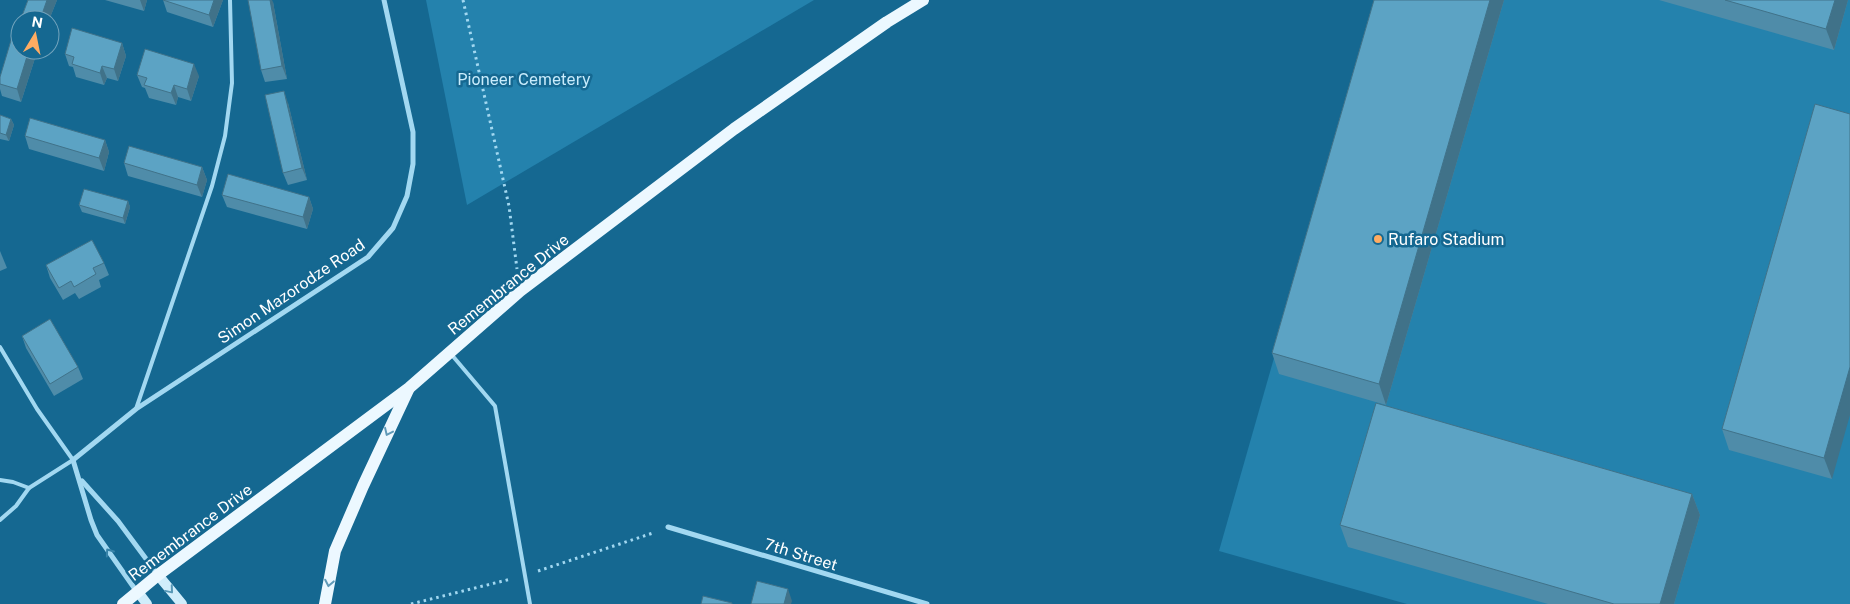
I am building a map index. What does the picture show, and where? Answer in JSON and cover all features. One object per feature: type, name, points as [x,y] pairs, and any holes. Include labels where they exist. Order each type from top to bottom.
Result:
[{"type":"main road","name":"Remembrance Drive","points":[[123,604],[158,575],[409,388],[520,291],[734,129],[887,22],[923,0]]},
{"type":"main road","points":[[325,604],[335,551],[409,388]]},
{"type":"main road","points":[[158,575],[182,604]]},
{"type":"main road","points":[[138,592],[147,604]]},
{"type":"street","name":"Simon Mazorodze Road","points":[[73,460],[136,409],[368,257],[393,228],[407,196],[413,164],[413,132],[384,0]]},
{"type":"street","points":[[73,460],[97,535],[138,592]]},
{"type":"street","points":[[80,478],[118,521],[158,575]]},
{"type":"street","name":"7th Street","points":[[668,527],[927,604]]},
{"type":"lane","points":[[136,409],[212,186],[225,136],[232,83],[230,0]]},
{"type":"lane","points":[[0,347],[37,409],[73,460],[29,488],[16,506],[0,520]]},
{"type":"lane","points":[[450,353],[495,406],[530,604]]},
{"type":"lane","points":[[0,480],[13,482],[29,488]]},
{"type":"path","points":[[463,0],[509,206],[520,291]]},
{"type":"green space","name":"Pioneer Cemetery","points":[[426,0],[814,0],[467,205]]},
{"type":"green space","points":[[1376,0],[1850,0],[1850,604],[1407,604],[1219,551]]},
{"type":"building","points":[[28,0],[47,0],[44,10],[24,10]]},
{"type":"building","points":[[163,0],[214,0],[209,15]]},
{"type":"building","points":[[248,0],[270,0],[282,66],[261,70]]},
{"type":"building","points":[[1374,0],[1490,0],[1379,384],[1272,353]]},
{"type":"building","points":[[1725,0],[1835,0],[1826,29]]},
{"type":"building","points":[[72,28],[122,43],[114,69],[102,66],[100,73],[72,64],[74,57],[65,54]]},
{"type":"building","points":[[10,44],[10,60],[26,60],[17,89],[0,84],[0,77]]},
{"type":"building","points":[[145,49],[194,64],[187,89],[174,85],[171,93],[144,85],[147,78],[137,75]]},
{"type":"building","points":[[284,91],[302,168],[283,173],[265,95]]},
{"type":"building","points":[[1815,104],[1850,114],[1850,367],[1824,458],[1722,429]]},
{"type":"building","points":[[0,115],[11,119],[6,135],[0,133]]},
{"type":"building","points":[[30,118],[105,140],[99,158],[25,136]]},
{"type":"building","points":[[129,146],[202,167],[197,185],[124,163]]},
{"type":"building","points":[[228,174],[309,197],[303,217],[222,195]]},
{"type":"building","points":[[84,189],[128,201],[123,218],[79,205]]},
{"type":"building","points":[[92,240],[104,263],[93,268],[96,274],[74,287],[71,281],[59,288],[46,265]]},
{"type":"building","points":[[50,319],[78,367],[50,384],[22,336]]},
{"type":"building","points":[[1376,403],[1692,494],[1660,604],[1614,604],[1340,525]]},
{"type":"building","points":[[757,581],[788,589],[784,604],[751,604]]},
{"type":"building","points":[[703,596],[732,603],[732,604],[701,604]]},
{"type":"place","name":"Rufaro Stadium","points":[[1378,239]]}]
